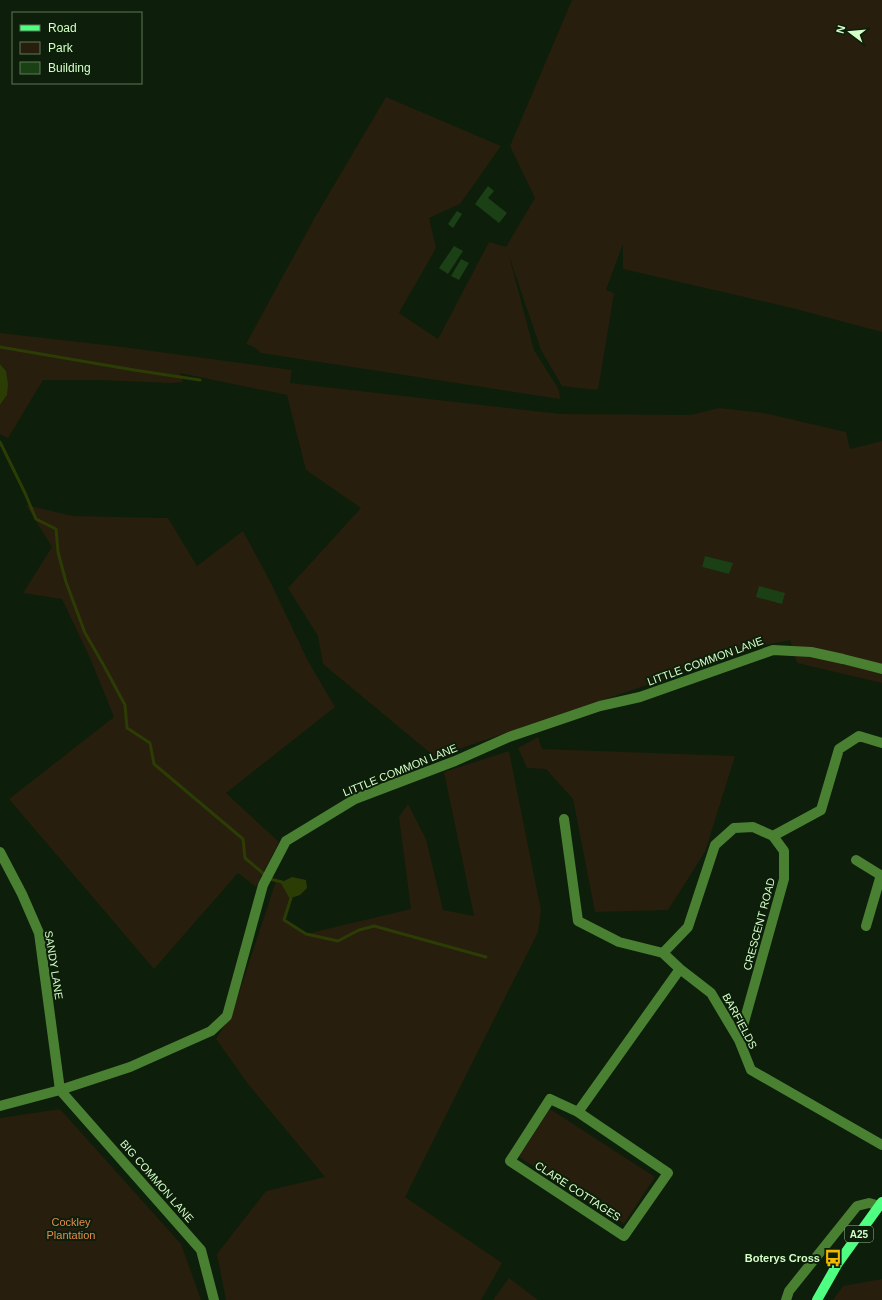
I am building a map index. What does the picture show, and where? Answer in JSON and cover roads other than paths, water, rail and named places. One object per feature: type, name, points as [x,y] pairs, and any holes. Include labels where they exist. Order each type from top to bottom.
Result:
[{"type":"main road","name":"A25","points":[[817,1300],[838,1263],[881,1204]]},
{"type":"street","name":"LITTLE COMMON LANE","points":[[0,1106],[60,1090],[130,1067],[212,1031],[227,1016],[263,885],[286,841],[355,799],[455,761],[509,737],[600,706],[640,697],[773,650],[811,652],[882,669]]},
{"type":"street","points":[[663,953],[688,927],[715,845],[734,828],[753,827],[774,836],[821,810],[839,749],[859,736],[882,743]]},
{"type":"street","name":"BARFIELDS","points":[[564,819],[578,921],[619,942],[663,953],[680,969],[711,993],[739,1040],[751,1070],[882,1145]]},
{"type":"street","name":"CRESCENT ROAD","points":[[739,1040],[784,879],[784,851],[774,836]]},
{"type":"street","name":"SANDY LANE","points":[[0,852],[22,894],[39,933],[60,1090]]},
{"type":"street","points":[[856,860],[882,875],[866,926]]},
{"type":"street","points":[[578,1112],[680,969]]},
{"type":"street","name":"BIG COMMON LANE","points":[[60,1090],[201,1250],[214,1300]]},
{"type":"street","name":"CLARE COTTAGES","points":[[550,1099],[578,1112],[668,1173],[624,1236],[510,1161],[550,1099]]},
{"type":"street","points":[[786,1300],[789,1291],[857,1206],[869,1203],[881,1204]]},
{"type":"waterway","points":[[0,347],[200,380]]},
{"type":"waterway","points":[[0,442],[36,519],[56,529],[58,552],[66,582],[85,633],[125,705],[127,728],[150,743],[154,764],[243,839],[245,858],[265,875]]},
{"type":"waterway","points":[[270,879],[282,882],[291,898],[284,920],[306,934],[338,941],[359,930],[374,926],[486,957]]},
{"type":"place","name":"Boterys Cross","points":[[833,1258]]},
{"type":"park label","name":"Cockley Plantation","points":[[71,1228]]}]
